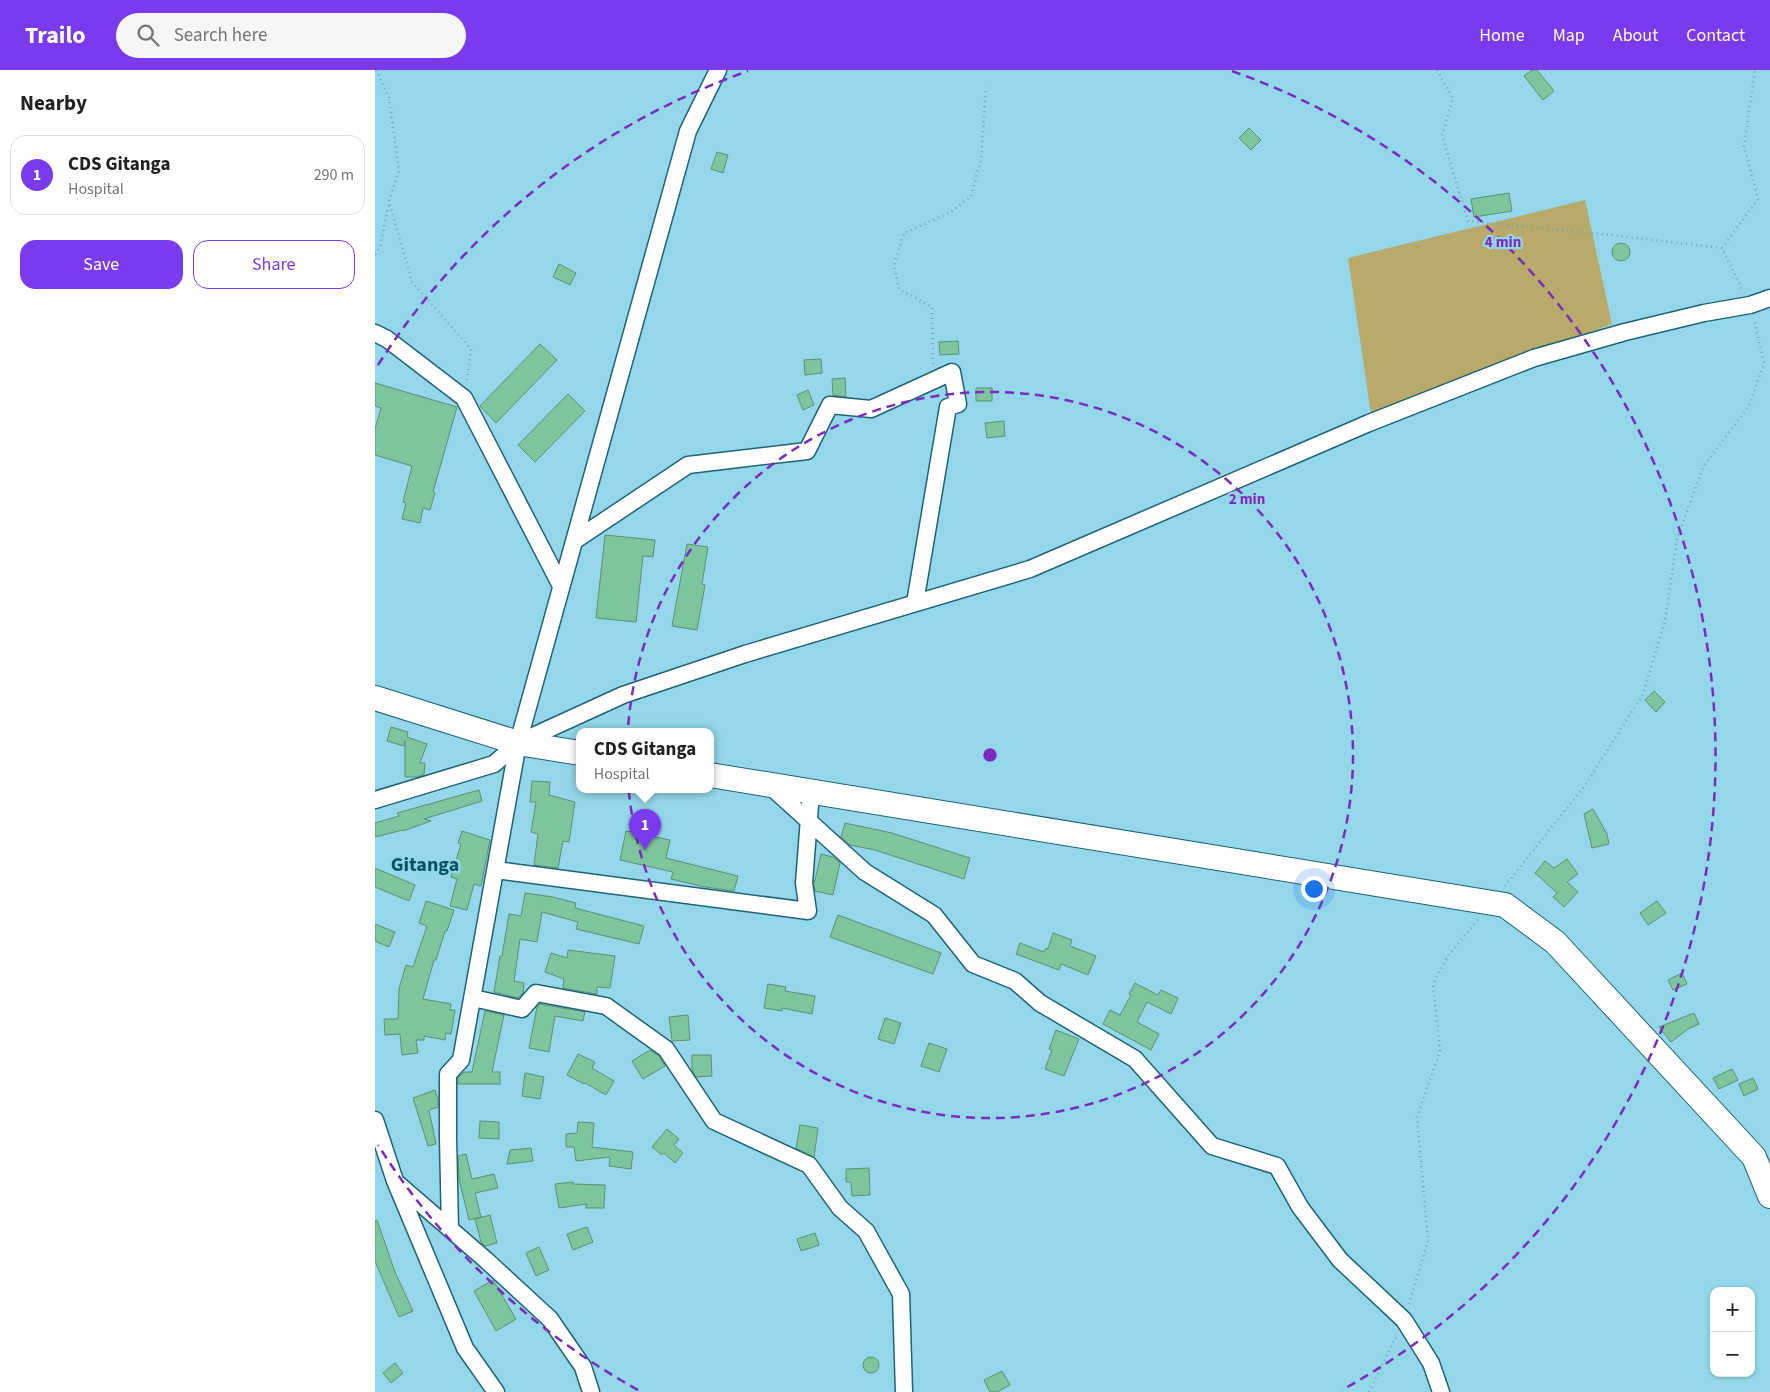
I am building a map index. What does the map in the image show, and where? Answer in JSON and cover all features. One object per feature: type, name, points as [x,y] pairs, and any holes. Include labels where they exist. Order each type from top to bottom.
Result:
[{"type":"main road","points":[[375,698],[518,743],[576,752]]},
{"type":"main road","points":[[714,776],[1505,905],[1555,942],[1753,1157],[1770,1196]]},
{"type":"street","points":[[450,1229],[448,1074],[461,1060],[518,743],[688,131],[718,70]]},
{"type":"street","points":[[375,800],[494,764],[518,743],[623,696],[745,654],[1030,568],[1369,423],[1534,358],[1625,332],[1704,313],[1750,305],[1770,298]]},
{"type":"street","points":[[375,333],[387,339],[464,398],[561,586]]},
{"type":"street","points":[[574,541],[688,465],[807,451],[830,405],[871,409],[952,372],[958,404],[948,407],[915,603]]},
{"type":"street","points":[[769,785],[865,872],[934,915],[973,964],[1015,981],[1039,1003],[1135,1059],[1212,1146],[1277,1166],[1300,1207],[1340,1260],[1404,1320],[1431,1363],[1441,1392]]},
{"type":"street","points":[[496,870],[807,912],[804,883],[811,792]]},
{"type":"street","points":[[473,998],[521,1009],[537,993],[606,1006],[666,1049],[714,1120],[809,1165],[840,1208],[866,1231],[901,1294],[906,1391]]},
{"type":"street","points":[[375,1120],[395,1181],[465,1348],[496,1392]]},
{"type":"street","points":[[395,1181],[550,1319],[583,1366],[591,1392]]},
{"type":"path","points":[[375,254],[380,247],[389,201],[399,171],[389,98],[376,70]]},
{"type":"path","points":[[1437,70],[1453,99],[1442,134],[1468,221],[1722,248]]},
{"type":"path","points":[[1722,248],[1759,199],[1743,146],[1755,70]]},
{"type":"path","points":[[933,380],[932,307],[899,289],[893,266],[904,233],[951,212],[971,196],[981,159],[986,87]]},
{"type":"path","points":[[389,201],[412,282],[471,349],[464,398]]},
{"type":"path","points":[[1369,1392],[1404,1320],[1428,1241],[1417,1118],[1440,1051],[1433,984],[1448,956],[1587,784],[1643,694],[1665,620],[1677,540],[1703,467],[1749,406],[1764,363],[1750,305],[1722,248]]},
{"type":"shaded area","points":[[1585,200],[1612,324],[1371,414],[1348,258]]},
{"type":"building","points":[[1532,70],[1537,70],[1554,91],[1543,100],[1524,76]]},
{"type":"building","points":[[1249,128],[1261,140],[1251,150],[1239,138]]},
{"type":"building","points":[[717,152],[728,155],[723,173],[711,169]]},
{"type":"building","points":[[1509,193],[1512,211],[1474,217],[1471,199]]},
{"type":"building","points":[[1621,243],[1627,246],[1630,252],[1627,258],[1621,261],[1615,258],[1612,252],[1615,246]]},
{"type":"building","points":[[559,264],[576,273],[570,285],[553,277]]},
{"type":"building","points":[[958,341],[959,354],[940,355],[939,342]]},
{"type":"building","points":[[540,344],[557,360],[496,423],[480,406]]},
{"type":"building","points":[[821,359],[822,373],[805,375],[804,360]]},
{"type":"building","points":[[845,378],[846,397],[833,395],[832,379]]},
{"type":"building","points":[[375,383],[457,407],[433,492],[435,493],[430,510],[423,508],[420,523],[402,519],[406,503],[403,502],[412,466],[375,455],[375,429],[381,408],[375,406]]},
{"type":"building","points":[[976,388],[992,388],[992,401],[976,401]]},
{"type":"building","points":[[808,390],[814,405],[803,410],[797,395]]},
{"type":"building","points":[[568,394],[585,411],[535,462],[518,445]]},
{"type":"building","points":[[1004,421],[1005,436],[987,438],[985,423]]},
{"type":"building","points":[[605,535],[655,540],[653,557],[643,556],[636,622],[596,618]]},
{"type":"building","points":[[687,544],[708,547],[702,584],[705,585],[697,630],[672,626]]},
{"type":"building","points":[[1654,691],[1665,702],[1656,712],[1645,700]]},
{"type":"building","points":[[391,727],[408,732],[407,737],[427,744],[420,763],[425,763],[424,775],[405,777],[405,741],[404,746],[387,741]]},
{"type":"building","points":[[532,781],[550,782],[549,795],[575,802],[569,842],[563,841],[558,868],[534,865],[538,834],[531,832],[536,802],[530,802]]},
{"type":"building","points":[[479,790],[482,801],[424,819],[431,821],[403,831],[375,837],[375,823],[399,816],[397,813]]},
{"type":"building","points":[[1593,809],[1607,834],[1609,844],[1592,848],[1584,814]]},
{"type":"building","points":[[845,823],[892,833],[970,858],[964,879],[875,850],[850,845],[841,837]]},
{"type":"building","points":[[462,831],[490,840],[481,886],[474,884],[467,910],[450,906],[457,879],[451,877],[461,844],[458,843]]},
{"type":"building","points":[[626,831],[670,840],[666,858],[738,876],[734,891],[671,879],[673,872],[620,860]]},
{"type":"building","points":[[821,854],[833,857],[840,863],[833,895],[815,891],[814,884]]},
{"type":"building","points":[[1567,859],[1578,874],[1567,882],[1578,892],[1564,907],[1553,897],[1557,893],[1535,873],[1545,861],[1554,868]]},
{"type":"building","points":[[375,868],[415,885],[409,901],[375,887]]},
{"type":"building","points":[[525,893],[576,903],[575,908],[644,926],[639,944],[576,929],[578,922],[542,912],[537,942],[520,939],[514,981],[524,983],[523,993],[518,998],[494,992],[509,914],[521,916]]},
{"type":"building","points":[[426,901],[454,910],[436,960],[434,960],[423,999],[451,1004],[450,1010],[455,1010],[451,1034],[446,1033],[445,1040],[424,1036],[424,1040],[416,1040],[418,1053],[402,1055],[400,1034],[385,1035],[384,1019],[398,1019],[399,989],[406,965],[413,967],[427,926],[419,923]]},
{"type":"building","points":[[1657,901],[1666,913],[1648,925],[1640,913]]},
{"type":"building","points":[[838,915],[941,953],[933,974],[830,937]]},
{"type":"building","points":[[375,924],[395,932],[389,947],[375,941]]},
{"type":"building","points":[[1053,933],[1072,940],[1070,946],[1096,956],[1088,975],[1061,964],[1059,970],[1016,954],[1020,943],[1044,952],[1046,948],[1048,949]]},
{"type":"building","points":[[568,950],[615,956],[610,988],[597,987],[597,994],[563,988],[564,979],[545,972],[551,953],[567,958]]},
{"type":"building","points":[[1682,973],[1687,984],[1673,990],[1668,980]]},
{"type":"building","points":[[1135,983],[1158,995],[1161,990],[1178,998],[1171,1014],[1147,1002],[1137,1022],[1159,1034],[1151,1050],[1103,1024],[1110,1010],[1120,1015]]},
{"type":"building","points":[[768,984],[786,987],[785,991],[815,996],[812,1014],[782,1008],[782,1011],[764,1008]]},
{"type":"building","points":[[540,1004],[585,1012],[583,1021],[555,1016],[549,1052],[529,1048],[537,1007]]},
{"type":"building","points":[[485,1011],[504,1015],[492,1072],[500,1072],[500,1084],[458,1084],[458,1078],[464,1072],[472,1072]]},
{"type":"building","points":[[1694,1013],[1699,1024],[1688,1029],[1671,1042],[1659,1027]]},
{"type":"building","points":[[688,1015],[690,1040],[672,1041],[669,1017]]},
{"type":"building","points":[[885,1018],[901,1023],[894,1044],[878,1039]]},
{"type":"building","points":[[1056,1030],[1079,1039],[1064,1076],[1045,1069],[1052,1050],[1049,1049]]},
{"type":"building","points":[[929,1043],[947,1049],[939,1072],[921,1066]]},
{"type":"building","points":[[650,1050],[659,1056],[665,1066],[643,1079],[632,1061]]},
{"type":"building","points":[[578,1054],[595,1062],[592,1068],[614,1081],[606,1095],[567,1075]]},
{"type":"building","points":[[692,1055],[711,1055],[712,1076],[696,1077],[692,1070]]},
{"type":"building","points":[[1732,1069],[1738,1080],[1719,1089],[1713,1078]]},
{"type":"building","points":[[525,1073],[544,1077],[540,1099],[522,1096]]},
{"type":"building","points":[[1753,1078],[1758,1089],[1744,1096],[1739,1084]]},
{"type":"building","points":[[435,1090],[438,1107],[429,1110],[436,1144],[428,1146],[413,1098]]},
{"type":"building","points":[[480,1121],[499,1122],[499,1139],[479,1138]]},
{"type":"building","points":[[578,1122],[594,1123],[592,1147],[633,1152],[631,1169],[609,1166],[610,1157],[576,1161],[574,1147],[566,1147],[566,1134],[577,1133]]},
{"type":"building","points":[[800,1125],[818,1128],[814,1157],[796,1148]]},
{"type":"building","points":[[667,1129],[679,1139],[674,1145],[683,1153],[675,1163],[664,1153],[662,1155],[652,1147]]},
{"type":"building","points":[[531,1148],[533,1161],[507,1164],[510,1150]]},
{"type":"building","points":[[466,1154],[472,1179],[494,1174],[498,1188],[475,1193],[481,1217],[469,1220],[459,1179],[458,1156]]},
{"type":"building","points":[[869,1168],[870,1195],[852,1196],[851,1182],[846,1182],[846,1169]]},
{"type":"building","points":[[573,1182],[573,1184],[605,1185],[604,1208],[586,1208],[586,1204],[559,1208],[555,1184]]},
{"type":"building","points":[[490,1215],[497,1243],[485,1246],[481,1242],[475,1219]]},
{"type":"building","points":[[377,1220],[395,1272],[413,1311],[399,1317],[375,1261],[375,1221]]},
{"type":"building","points":[[587,1227],[593,1242],[573,1250],[567,1234]]},
{"type":"building","points":[[815,1233],[819,1245],[801,1251],[797,1239]]},
{"type":"building","points":[[539,1247],[549,1270],[536,1276],[526,1253]]},
{"type":"building","points":[[493,1280],[516,1319],[496,1331],[474,1291]]},
{"type":"building","points":[[871,1357],[879,1365],[871,1373],[863,1365]]},
{"type":"building","points":[[395,1363],[403,1373],[391,1383],[383,1373]]},
{"type":"building","points":[[1002,1371],[1010,1385],[997,1392],[990,1392],[984,1380]]},
{"type":"place","name":"CDS Gitanga","points":[[645,850]]},
{"type":"district","name":"Gitanga","points":[[425,865]]}]
